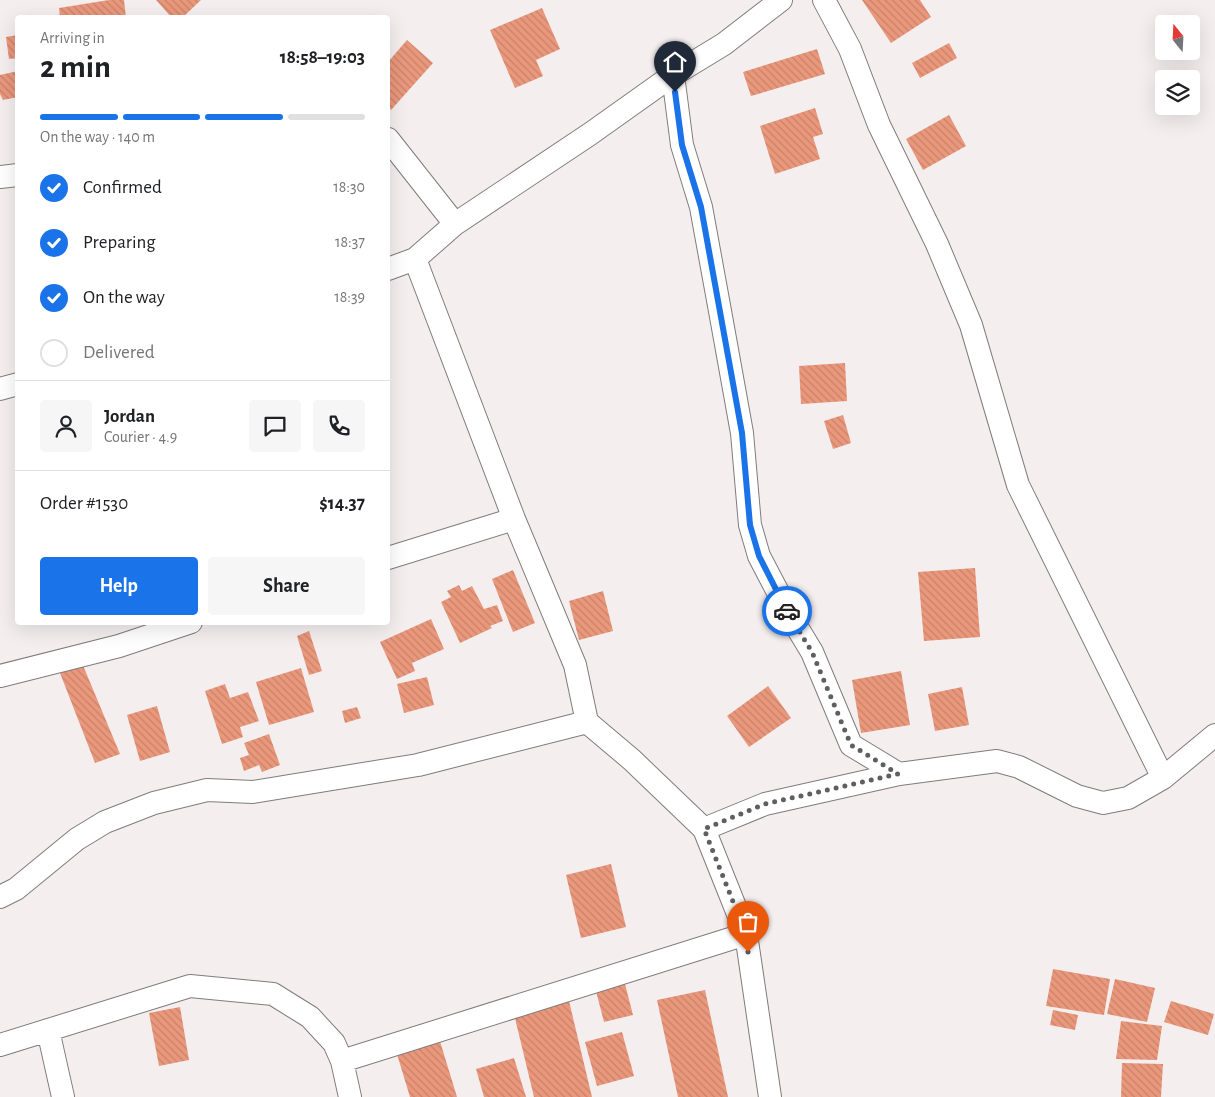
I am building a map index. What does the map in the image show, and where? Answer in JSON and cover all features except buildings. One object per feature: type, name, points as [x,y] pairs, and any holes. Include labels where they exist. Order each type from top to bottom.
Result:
[{"type":"street","points":[[390,268],[415,259],[455,224],[590,134],[673,75],[724,44],[781,0]]},
{"type":"street","points":[[824,0],[850,49],[879,126],[937,244],[972,325],[1018,485],[1163,778]]},
{"type":"street","points":[[673,75],[682,145],[701,207],[742,433],[750,525],[759,556],[792,619],[812,652],[851,745],[898,774]]},
{"type":"street","points":[[390,143],[455,224]]},
{"type":"street","points":[[0,177],[15,175]]},
{"type":"street","points":[[415,259],[514,519],[575,665],[587,722],[632,760],[704,829],[746,934],[770,1097]]},
{"type":"street","points":[[0,389],[15,385]]},
{"type":"street","points":[[390,557],[514,519]]},
{"type":"street","points":[[0,676],[119,646],[182,625]]},
{"type":"street","points":[[0,897],[16,890],[77,838],[105,822],[154,803],[207,790],[252,792],[418,765],[587,722]]},
{"type":"street","points":[[704,829],[765,804],[898,774],[996,761],[1019,767],[1077,796],[1103,803],[1128,798],[1163,778],[1215,735]]},
{"type":"street","points":[[342,1061],[746,934]]},
{"type":"street","points":[[0,1045],[190,986],[273,994],[310,1017],[334,1043],[342,1061],[350,1097]]},
{"type":"street","points":[[48,1030],[63,1097]]},
{"type":"way so far","points":[[748,952],[746,934],[704,829],[765,804],[898,774],[851,745],[812,652],[787,611]]},
{"type":"route","points":[[675,92],[682,145],[701,207],[742,433],[750,525],[759,556],[787,611]]}]
